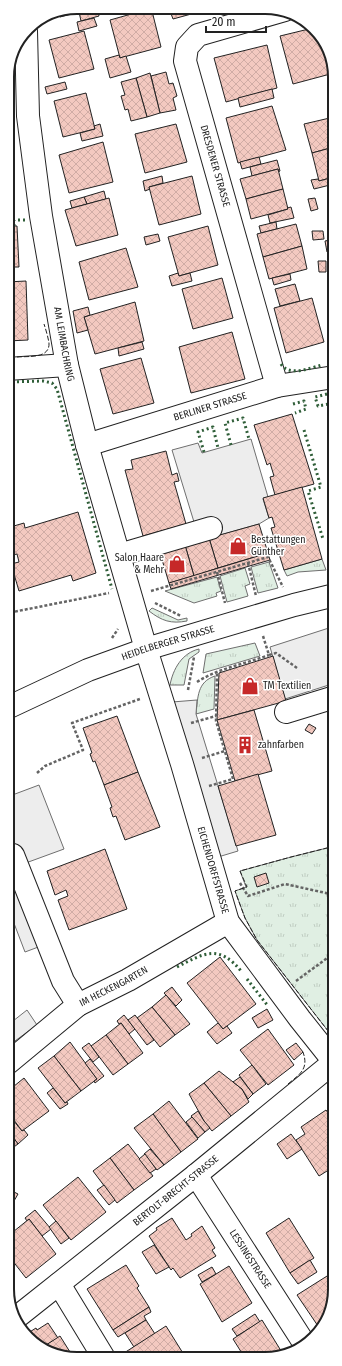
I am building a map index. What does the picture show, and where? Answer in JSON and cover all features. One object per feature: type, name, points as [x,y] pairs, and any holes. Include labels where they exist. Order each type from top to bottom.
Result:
[{"type":"street","name":"DRESDENER STRASSE","points":[[270,14],[198,35],[188,47],[185,61],[277,386]]},
{"type":"street","name":"AM LEIMBACHRING","points":[[26,40],[28,116],[41,216],[67,365],[87,445],[146,649]]},
{"type":"street","points":[[14,369],[67,365]]},
{"type":"street","name":"BERLINER STRASSE","points":[[87,445],[277,386],[328,378]]},
{"type":"street","points":[[119,555],[211,528]]},
{"type":"street","name":"HEIDELBERGER STRASSE","points":[[14,705],[88,670],[146,649],[294,605],[328,597]]},
{"type":"street","name":"EICHENDORFFSTRASSE","points":[[146,649],[228,922],[328,1054]]},
{"type":"street","points":[[286,712],[328,700]]},
{"type":"street","points":[[14,858],[63,981],[78,1005]]},
{"type":"street","name":"IM HECKENGARTEN","points":[[14,1058],[78,1005],[128,980],[228,922]]},
{"type":"street","name":"BERTOLT-BRECHT-STRASSE","points":[[19,1315],[196,1175],[328,1067]]},
{"type":"street","name":"LESSINGSTRASSE","points":[[196,1175],[302,1340]]},
{"type":"street","points":[[59,1284],[100,1352]]},
{"type":"path","points":[[148,592],[268,557],[283,588],[294,605]]},
{"type":"path","points":[[248,563],[256,596]]},
{"type":"path","points":[[217,572],[226,606]]},
{"type":"path","points":[[14,612],[106,594]]},
{"type":"path","points":[[152,602],[182,616]]},
{"type":"path","points":[[263,636],[269,655]]},
{"type":"path","points":[[198,682],[208,675],[276,653],[296,668]]},
{"type":"path","points":[[188,690],[195,654]]},
{"type":"path","points":[[206,787],[233,779],[216,721],[217,672]]},
{"type":"path","points":[[37,773],[45,766],[83,750],[72,723],[160,693]]},
{"type":"path","points":[[190,723],[216,716]]},
{"type":"path","points":[[198,759],[225,751]]},
{"type":"path","points":[[237,879],[248,896],[285,884],[328,893]]},
{"type":"path","points":[[291,984],[328,957]]},
{"type":"green space","points":[[322,559],[326,570],[298,572],[287,576],[284,570]]},
{"type":"green space","points":[[269,562],[278,588],[258,593],[251,567]]},
{"type":"green space","points":[[245,568],[250,584],[245,586],[248,596],[227,602],[220,576]]},
{"type":"green space","points":[[217,577],[221,591],[216,593],[217,596],[194,603],[165,591]]},
{"type":"green space","points":[[152,608],[178,620],[187,618],[187,621],[167,621],[149,611]]},
{"type":"green space","points":[[255,643],[260,656],[203,673],[206,654]]},
{"type":"green space","points":[[199,649],[199,652],[189,659],[184,685],[170,685],[173,673],[179,662],[188,654]]},
{"type":"green space","points":[[215,676],[214,709],[196,714],[198,696],[202,686],[205,682]]},
{"type":"green space","points":[[328,848],[328,1031],[257,940],[245,918],[235,891],[246,887],[240,871]]},
{"type":"shaded area","points":[[251,439],[268,497],[263,499],[269,518],[259,524],[217,536],[211,517],[194,522],[172,450],[198,443],[202,453]]},
{"type":"shaded area","points":[[328,628],[328,685],[285,699],[270,647]]},
{"type":"shaded area","points":[[197,700],[196,714],[238,851],[218,857],[172,702]]},
{"type":"shaded area","points":[[39,785],[64,849],[14,867],[14,794]]},
{"type":"shaded area","points":[[14,873],[41,946],[25,952],[14,923]]},
{"type":"shaded area","points":[[27,1010],[37,1025],[14,1042],[14,1020]]},
{"type":"building","points":[[79,14],[98,14],[99,16],[81,21]]},
{"type":"building","points":[[131,14],[153,14],[161,47],[120,58],[110,20]]},
{"type":"building","points":[[171,14],[191,14],[173,19]]},
{"type":"building","points":[[94,18],[97,26],[79,31],[77,22]]},
{"type":"building","points":[[307,30],[322,49],[326,61],[328,75],[293,84],[280,36]]},
{"type":"building","points":[[84,31],[94,69],[59,78],[49,40]]},
{"type":"building","points":[[267,45],[277,88],[226,102],[214,58]]},
{"type":"building","points":[[119,55],[120,58],[126,56],[131,72],[110,78],[105,59]]},
{"type":"building","points":[[166,72],[169,84],[173,83],[177,96],[173,98],[176,110],[160,113],[151,76]]},
{"type":"building","points":[[150,73],[160,113],[147,117],[136,78]]},
{"type":"building","points":[[136,78],[147,117],[131,121],[128,109],[125,110],[121,96],[125,95],[121,82]]},
{"type":"building","points":[[65,82],[67,89],[47,94],[45,87]]},
{"type":"building","points":[[272,89],[274,98],[240,107],[238,98]]},
{"type":"building","points":[[86,93],[95,129],[63,137],[54,101]]},
{"type":"building","points":[[272,106],[286,150],[238,163],[226,118]]},
{"type":"building","points":[[328,118],[328,149],[312,153],[304,124]]},
{"type":"building","points":[[100,124],[103,136],[82,141],[80,133],[95,129],[94,126]]},
{"type":"building","points":[[176,124],[187,162],[145,173],[135,134]]},
{"type":"building","points":[[103,142],[113,182],[69,193],[59,155]]},
{"type":"building","points":[[328,149],[328,179],[319,181],[312,153]]},
{"type":"building","points":[[259,157],[261,164],[242,169],[240,162]]},
{"type":"building","points":[[277,160],[280,171],[278,172],[278,169],[252,176],[250,167]]},
{"type":"building","points":[[278,169],[283,189],[246,199],[240,179]]},
{"type":"building","points":[[162,176],[163,183],[149,187],[150,189],[145,191],[143,181]]},
{"type":"building","points":[[192,176],[201,214],[159,225],[149,187]]},
{"type":"building","points":[[318,179],[319,181],[328,179],[328,186],[314,189],[311,180]]},
{"type":"building","points":[[283,189],[288,209],[251,219],[246,199]]},
{"type":"building","points":[[104,191],[106,199],[87,204],[84,197]]},
{"type":"building","points":[[84,197],[87,204],[72,208],[70,201]]},
{"type":"building","points":[[109,198],[118,235],[76,246],[65,210]]},
{"type":"building","points":[[315,198],[318,209],[311,211],[308,199]]},
{"type":"building","points":[[291,207],[294,218],[270,223],[268,215]]},
{"type":"building","points":[[276,222],[277,229],[261,233],[259,226]]},
{"type":"building","points":[[296,224],[302,246],[263,257],[257,234]]},
{"type":"building","points":[[14,226],[17,226],[19,267],[14,267]]},
{"type":"building","points":[[208,226],[218,265],[179,276],[168,237]]},
{"type":"building","points":[[312,231],[323,231],[324,239],[313,240]]},
{"type":"building","points":[[158,234],[160,241],[146,245],[144,237]]},
{"type":"building","points":[[328,240],[328,252],[327,252],[325,241]]},
{"type":"building","points":[[302,246],[307,269],[269,279],[263,257]]},
{"type":"building","points":[[126,248],[138,287],[89,300],[79,262]]},
{"type":"building","points":[[318,261],[326,261],[326,272],[319,272]]},
{"type":"building","points":[[178,273],[179,276],[190,273],[192,281],[172,286],[169,276]]},
{"type":"building","points":[[290,274],[291,280],[274,285],[272,278]]},
{"type":"building","points":[[222,278],[233,318],[193,329],[182,289]]},
{"type":"building","points":[[26,281],[28,340],[14,341],[14,282]]},
{"type":"building","points":[[295,284],[300,301],[280,306],[275,289]]},
{"type":"building","points":[[312,298],[324,342],[286,353],[274,308]]},
{"type":"building","points":[[135,302],[144,341],[95,354],[84,317]]},
{"type":"building","points":[[88,307],[90,315],[84,317],[88,330],[77,333],[73,311]]},
{"type":"building","points":[[232,332],[245,379],[191,393],[179,347]]},
{"type":"building","points":[[142,342],[144,349],[119,356],[118,348]]},
{"type":"building","points":[[141,358],[154,403],[113,414],[100,369]]},
{"type":"building","points":[[292,414],[314,484],[275,495],[270,477],[274,476],[270,463],[267,465],[254,425]]},
{"type":"building","points":[[166,451],[172,475],[177,473],[179,481],[174,482],[186,524],[143,536],[125,470],[133,469],[131,460]]},
{"type":"building","points":[[302,487],[322,559],[284,570],[271,528],[275,527],[272,517],[269,518],[263,498]]},
{"type":"building","points":[[78,512],[96,573],[73,581],[71,575],[19,591],[14,574],[14,563],[19,562],[17,554],[14,555],[14,526],[24,523],[25,528]]},
{"type":"building","name":"Bestattungen Günther","points":[[259,524],[268,553],[218,568],[209,538]]},
{"type":"building","points":[[209,538],[218,568],[194,576],[185,545]]},
{"type":"building","name":"Salon Haare & Mehr","points":[[185,545],[194,576],[169,583],[160,553]]},
{"type":"building","points":[[268,553],[270,560],[171,589],[169,583]]},
{"type":"building","name":"TM Textilien","points":[[273,656],[286,701],[217,720],[219,673]]},
{"type":"building","name":"zahnfarben","points":[[254,710],[272,771],[235,781],[217,720]]},
{"type":"building","points":[[117,716],[138,772],[104,785],[95,761],[93,762],[90,754],[92,753],[83,728]]},
{"type":"building","points":[[309,724],[316,728],[312,734],[305,730]]},
{"type":"building","points":[[138,772],[160,827],[125,840],[116,816],[113,817],[110,808],[112,807],[104,785]]},
{"type":"building","points":[[258,774],[276,835],[236,846],[218,786]]},
{"type":"building","points":[[105,849],[127,909],[69,930],[58,900],[68,896],[66,890],[55,895],[47,871]]},
{"type":"building","points":[[266,873],[269,883],[257,887],[254,877]]},
{"type":"building","points":[[220,957],[256,1004],[223,1029],[187,983]]},
{"type":"building","points":[[172,987],[182,1000],[176,1006],[164,993]]},
{"type":"building","points":[[166,995],[190,1024],[175,1035],[152,1007]]},
{"type":"building","points":[[152,1007],[175,1035],[160,1047],[137,1018]]},
{"type":"building","points":[[267,1009],[273,1020],[258,1028],[252,1018]]},
{"type":"building","points":[[124,1015],[135,1029],[129,1034],[121,1023],[119,1024],[117,1021]]},
{"type":"building","points":[[135,1015],[154,1040],[147,1045],[128,1020]]},
{"type":"building","points":[[121,1023],[143,1053],[128,1064],[106,1035]]},
{"type":"building","points":[[218,1023],[223,1029],[227,1026],[232,1033],[217,1044],[207,1032]]},
{"type":"building","points":[[268,1029],[294,1065],[268,1085],[240,1050]]},
{"type":"building","points":[[106,1035],[128,1064],[113,1075],[91,1046]]},
{"type":"building","points":[[70,1042],[97,1079],[81,1091],[54,1056]]},
{"type":"building","points":[[89,1043],[99,1057],[93,1062],[82,1048]]},
{"type":"building","points":[[296,1043],[303,1052],[294,1060],[286,1050]]},
{"type":"building","points":[[54,1056],[81,1091],[65,1103],[38,1068]]},
{"type":"building","points":[[90,1059],[104,1076],[95,1083],[94,1081],[97,1079],[85,1063]]},
{"type":"building","points":[[252,1065],[266,1084],[253,1094],[239,1075]]},
{"type":"building","points":[[219,1071],[242,1089],[249,1102],[231,1116],[204,1083]]},
{"type":"building","points":[[240,1077],[253,1094],[248,1099],[242,1089],[233,1082]]},
{"type":"building","points":[[24,1078],[49,1111],[22,1131],[14,1120],[14,1086]]},
{"type":"building","points":[[204,1083],[231,1116],[212,1131],[204,1121],[189,1094]]},
{"type":"building","points":[[53,1088],[65,1103],[67,1102],[68,1104],[60,1109],[47,1093]]},
{"type":"building","points":[[169,1101],[198,1139],[181,1152],[153,1114]]},
{"type":"building","points":[[326,1110],[328,1113],[328,1170],[319,1176],[296,1140],[305,1134],[301,1127]]},
{"type":"building","points":[[198,1111],[210,1128],[205,1132],[191,1116]]},
{"type":"building","points":[[153,1114],[181,1152],[164,1165],[134,1128]]},
{"type":"building","points":[[192,1117],[205,1132],[198,1138],[186,1122]]},
{"type":"building","points":[[14,1121],[22,1131],[24,1130],[28,1135],[18,1144],[14,1138]]},
{"type":"building","points":[[291,1134],[302,1149],[287,1159],[277,1144]]},
{"type":"building","points":[[14,1138],[18,1144],[14,1147]]},
{"type":"building","points":[[128,1144],[153,1176],[134,1190],[110,1158]]},
{"type":"building","points":[[150,1149],[164,1165],[157,1170],[144,1154]]},
{"type":"building","points":[[145,1154],[156,1169],[150,1173],[139,1159]]},
{"type":"building","points":[[110,1158],[134,1190],[117,1203],[93,1171]]},
{"type":"building","points":[[78,1177],[106,1212],[71,1240],[43,1205]]},
{"type":"building","points":[[104,1185],[115,1200],[109,1205],[97,1190]]},
{"type":"building","points":[[14,1192],[18,1194],[14,1201]]},
{"type":"building","points":[[35,1210],[51,1229],[42,1236],[29,1219],[27,1221],[25,1218]]},
{"type":"building","points":[[172,1218],[186,1240],[192,1236],[191,1234],[202,1226],[215,1248],[212,1250],[216,1256],[180,1278],[173,1268],[171,1270],[149,1236],[157,1230],[156,1228]]},
{"type":"building","points":[[289,1218],[314,1258],[290,1273],[266,1233]]},
{"type":"building","points":[[29,1219],[56,1254],[26,1278],[14,1263],[14,1231]]},
{"type":"building","points":[[56,1221],[69,1238],[61,1244],[49,1227]]},
{"type":"building","points":[[154,1245],[169,1267],[156,1274],[142,1252]]},
{"type":"building","points":[[310,1260],[317,1272],[298,1284],[290,1273]]},
{"type":"building","points":[[126,1265],[139,1286],[137,1288],[149,1307],[113,1330],[87,1289]]},
{"type":"building","points":[[229,1266],[252,1303],[222,1322],[200,1284]]},
{"type":"building","points":[[212,1267],[216,1274],[202,1282],[198,1275]]},
{"type":"building","points":[[328,1275],[326,1305],[317,1324],[297,1295]]},
{"type":"building","points":[[149,1307],[151,1312],[144,1316],[146,1320],[118,1337],[113,1330]]},
{"type":"building","points":[[255,1314],[260,1322],[237,1336],[232,1329]]},
{"type":"building","points":[[146,1320],[155,1334],[134,1347],[125,1333]]},
{"type":"building","points":[[262,1320],[281,1350],[241,1352],[233,1339]]},
{"type":"building","points":[[48,1323],[58,1338],[47,1345],[30,1332],[36,1328],[37,1330]]},
{"type":"building","points":[[166,1326],[182,1352],[126,1352]]},
{"type":"building","points":[[60,1336],[70,1351],[57,1349],[47,1344]]},
{"type":"hedge","points":[[14,226],[14,220],[27,220]]},
{"type":"hedge","points":[[281,364],[285,368],[294,371],[322,365]]},
{"type":"hedge","points":[[14,382],[43,381],[52,383],[57,389],[112,589]]},
{"type":"hedge","points":[[327,394],[315,397],[318,406],[328,404]]},
{"type":"hedge","points":[[293,404],[304,401],[306,409],[295,413]]},
{"type":"hedge","points":[[231,445],[225,423],[243,418],[249,439]]},
{"type":"hedge","points":[[204,452],[198,432],[213,427],[218,448]]},
{"type":"hedge","points":[[304,430],[321,487],[308,491],[323,539]]},
{"type":"hedge","points":[[177,967],[203,955],[218,954],[226,957],[241,971]]},
{"type":"hedge","points":[[247,979],[268,1006]]},
{"type":"fence","points":[[17,357],[38,356],[46,352],[49,343],[44,324]]},
{"type":"fence","points":[[328,848],[240,871],[247,887],[235,891],[245,918],[257,940],[328,1031]]},
{"type":"fence","points":[[288,1084],[300,1074],[304,1067],[305,1058],[303,1052]]},
{"type":"place","name":"Bestattungen Günther","points":[[238,546]]},
{"type":"place","name":"Salon Haare & Mehr","points":[[177,564]]},
{"type":"place","name":"TM Textilien","points":[[250,686]]},
{"type":"place","name":"zahnfarben","points":[[245,745]]}]
